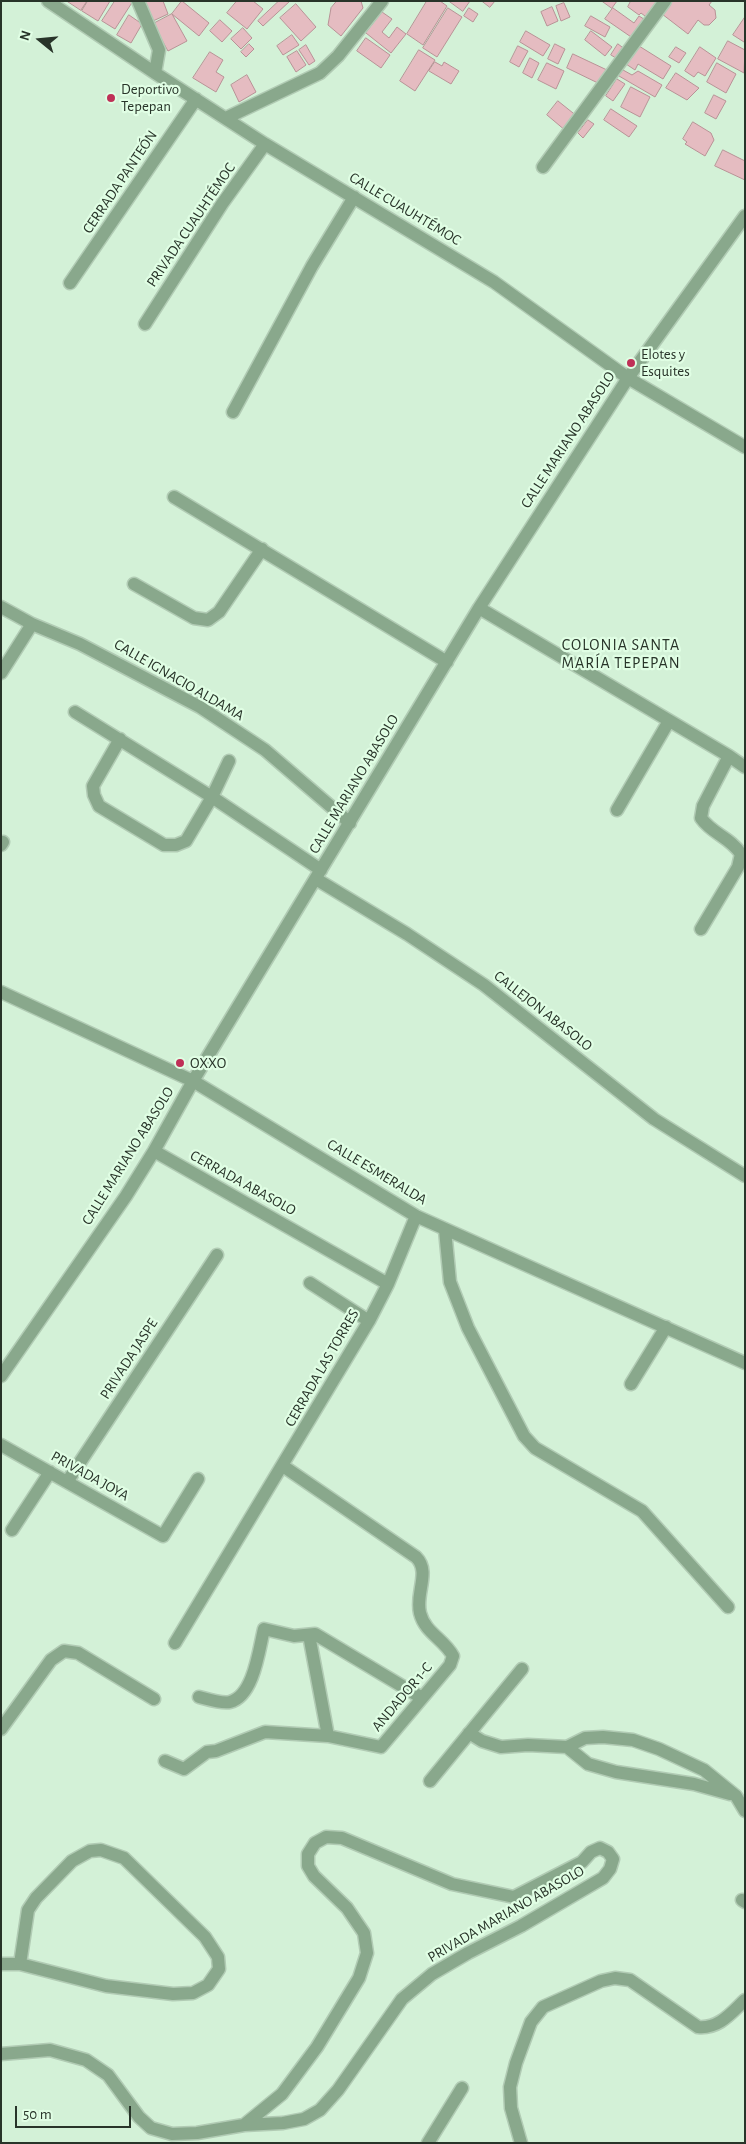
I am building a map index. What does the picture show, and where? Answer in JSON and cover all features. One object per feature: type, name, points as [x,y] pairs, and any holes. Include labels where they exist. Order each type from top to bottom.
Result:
[{"type":"street","name":"CALLE CUAUHTÉMOC","points":[[48,1],[265,144],[494,282],[628,378],[745,446]]},
{"type":"street","points":[[138,1],[160,50],[155,73]]},
{"type":"street","points":[[226,118],[320,73],[338,56],[382,1]]},
{"type":"street","points":[[543,167],[665,1]]},
{"type":"street","name":"CERRADA PANTEÓN","points":[[70,283],[196,99]]},
{"type":"street","name":"PRIVADA CUAUHTÉMOC","points":[[144,324],[222,204],[265,144]]},
{"type":"street","points":[[233,412],[312,266],[354,197]]},
{"type":"street","name":"CALLE MARIANO ABASOLO","points":[[1,1376],[126,1196],[154,1151],[193,1081],[480,608],[628,378],[745,216]]},
{"type":"street","points":[[174,497],[447,662]]},
{"type":"street","points":[[134,584],[194,618],[208,620],[219,612],[262,550]]},
{"type":"street","name":"CALLE IGNACIO ALDAMA","points":[[1,607],[32,624],[80,644],[200,707],[265,750],[350,823]]},
{"type":"street","points":[[480,608],[730,756],[745,767]]},
{"type":"street","points":[[1,673],[32,624]]},
{"type":"street","name":"CALLEJON ABASOLO","points":[[74,712],[212,797],[319,874],[484,985],[654,1119],[745,1176]]},
{"type":"street","points":[[617,810],[669,721]]},
{"type":"street","points":[[120,739],[93,786],[94,795],[99,806],[164,845],[176,845],[186,841],[212,797],[229,761]]},
{"type":"street","points":[[701,929],[738,867],[741,854],[734,844],[707,826],[701,818],[703,806],[730,756]]},
{"type":"street","name":"CALLE ESMERALDA","points":[[1,992],[193,1081],[416,1216],[444,1230],[745,1363]]},
{"type":"street","name":"CERRADA ABASOLO","points":[[154,1151],[388,1284]]},
{"type":"street","name":"CERRADA LAS TORRES","points":[[175,1643],[369,1321],[388,1284],[416,1216]]},
{"type":"street","points":[[444,1230],[450,1282],[468,1328],[524,1436],[535,1448],[642,1511],[728,1607]]},
{"type":"street","name":"PRIVADA JASPE","points":[[67,1482],[217,1255]]},
{"type":"street","points":[[310,1282],[369,1321]]},
{"type":"street","points":[[632,1384],[666,1327]]},
{"type":"street","name":"PRIVADA JOYA","points":[[1,1445],[163,1536],[198,1479]]},
{"type":"street","name":"ANDADOR 1-C","points":[[165,1761],[184,1769],[207,1752],[216,1751],[265,1732],[328,1736],[381,1747],[450,1665],[453,1656],[449,1647],[426,1629],[420,1612],[420,1586],[424,1573],[422,1564],[416,1557],[283,1466]]},
{"type":"street","points":[[12,1530],[50,1472]]},
{"type":"street","points":[[199,1697],[230,1702],[242,1695],[252,1676],[264,1629],[294,1636],[315,1634],[422,1698]]},
{"type":"street","points":[[309,1635],[328,1736]]},
{"type":"street","points":[[1,1729],[51,1660],[64,1651],[78,1654],[154,1699]]},
{"type":"street","points":[[430,1781],[522,1669]]},
{"type":"street","points":[[469,1733],[482,1741],[501,1747],[528,1744],[567,1746],[585,1738],[602,1737],[633,1740],[659,1749],[704,1770],[736,1796],[745,1810]]},
{"type":"street","points":[[567,1746],[588,1764],[616,1772],[694,1784],[736,1796]]},
{"type":"street","name":"PRIVADA MARIANO ABASOLO","points":[[1,2054],[50,2050],[86,2060],[108,2075],[139,2117],[151,2128],[172,2134],[188,2134],[244,2125],[283,2123],[304,2119],[320,2110],[338,2090],[402,2000],[432,1974],[603,1878],[610,1869],[613,1859],[608,1852],[600,1848],[590,1852],[582,1862],[514,1897],[452,1884],[342,1838],[326,1837],[315,1843],[308,1854],[308,1866],[314,1876],[347,1908],[364,1933],[367,1953],[359,1978],[317,2047],[282,2094],[244,2125]]},
{"type":"street","points":[[1,1964],[20,1964],[106,1986],[172,1994],[192,1993],[208,1985],[219,1968],[218,1957],[205,1937],[124,1858],[101,1850],[90,1851],[72,1861],[36,1898],[28,1910],[20,1964]]},
{"type":"street","points":[[517,2140],[511,2108],[510,2087],[516,2063],[531,2022],[543,2007],[601,1980],[615,1978],[630,1980],[698,2027],[708,2028],[719,2024],[745,2000]]},
{"type":"street","points":[[428,2143],[462,2088]]},
{"type":"building","points":[[67,1],[87,1],[81,10]]},
{"type":"building","points":[[88,1],[110,1],[98,21],[82,11]]},
{"type":"building","points":[[115,1],[133,1],[115,29],[102,21]]},
{"type":"building","points":[[144,1],[163,1],[168,14],[153,21]]},
{"type":"building","points":[[182,1],[209,23],[199,36],[172,14]]},
{"type":"building","points":[[237,1],[253,1],[263,9],[247,29],[227,13]]},
{"type":"building","points":[[279,1],[290,1],[263,26],[258,21]]},
{"type":"building","points":[[337,1],[361,1],[363,8],[341,36],[328,25],[331,8]]},
{"type":"building","points":[[427,1],[440,1],[447,6],[423,45],[407,34]]},
{"type":"building","points":[[449,1],[470,1],[463,11]]},
{"type":"building","points":[[482,1],[495,1],[490,7]]},
{"type":"building","points":[[602,1],[617,1],[612,8]]},
{"type":"building","points":[[631,1],[662,1],[649,19],[628,7]]},
{"type":"building","points":[[671,1],[712,1],[709,5],[715,10],[716,18],[709,25],[704,25],[698,20],[688,34],[662,14]]},
{"type":"building","points":[[564,3],[570,17],[561,21],[556,6]]},
{"type":"building","points":[[296,4],[316,27],[301,41],[280,18]]},
{"type":"building","points":[[552,7],[558,21],[547,26],[541,12]]},
{"type":"building","points":[[448,8],[462,17],[437,57],[423,48]]},
{"type":"building","points":[[469,8],[478,14],[473,22],[464,16]]},
{"type":"building","points":[[613,8],[634,23],[639,16],[647,21],[634,39],[605,19]]},
{"type":"building","points":[[382,12],[392,19],[382,32],[389,38],[397,27],[406,34],[391,53],[366,33]]},
{"type":"building","points":[[172,14],[187,41],[168,51],[153,24]]},
{"type":"building","points":[[129,15],[142,24],[131,43],[117,35]]},
{"type":"building","points":[[591,16],[610,27],[605,37],[585,26]]},
{"type":"building","points":[[745,17],[745,41],[744,42],[733,35]]},
{"type":"building","points":[[220,20],[232,31],[222,42],[210,31]]},
{"type":"building","points":[[243,28],[252,38],[241,49],[231,39]]},
{"type":"building","points":[[526,31],[550,45],[543,56],[520,42]]},
{"type":"building","points":[[591,31],[612,47],[605,56],[585,40]]},
{"type":"building","points":[[292,35],[299,45],[283,55],[277,46]]},
{"type":"building","points":[[366,38],[390,55],[381,68],[357,51]]},
{"type":"building","points":[[728,41],[745,50],[744,73],[718,59]]},
{"type":"building","points":[[249,44],[254,49],[246,57],[241,52]]},
{"type":"building","points":[[555,44],[565,49],[558,64],[548,59]]},
{"type":"building","points":[[618,44],[626,50],[619,60],[611,55]]},
{"type":"building","points":[[306,45],[315,61],[309,65],[299,50]]},
{"type":"building","points":[[518,46],[528,51],[519,67],[510,62]]},
{"type":"building","points":[[639,46],[671,66],[663,79],[638,64],[635,70],[626,64]]},
{"type":"building","points":[[676,47],[686,53],[679,63],[669,57]]},
{"type":"building","points":[[700,47],[716,58],[705,76],[698,72],[694,77],[685,71]]},
{"type":"building","points":[[419,50],[435,60],[415,91],[400,81]]},
{"type":"building","points":[[297,51],[306,65],[296,72],[287,57]]},
{"type":"building","points":[[210,52],[223,60],[216,72],[224,77],[216,92],[193,78]]},
{"type":"building","points":[[573,54],[607,70],[600,84],[567,68]]},
{"type":"building","points":[[530,58],[539,63],[532,78],[523,73]]},
{"type":"building","points":[[435,62],[442,66],[444,62],[459,71],[451,84],[429,71]]},
{"type":"building","points":[[547,63],[564,71],[556,89],[538,80]]},
{"type":"building","points":[[717,63],[736,74],[726,93],[707,82]]},
{"type":"building","points":[[623,70],[632,75],[638,71],[662,85],[655,97],[619,76]]},
{"type":"building","points":[[676,73],[699,88],[687,100],[666,88]]},
{"type":"building","points":[[247,75],[256,92],[239,102],[231,85]]},
{"type":"building","points":[[617,79],[625,84],[613,101],[606,96]]},
{"type":"building","points":[[631,87],[650,97],[640,117],[621,107]]},
{"type":"building","points":[[714,95],[726,101],[716,119],[705,113]]},
{"type":"building","points":[[558,101],[578,117],[566,131],[547,115]]},
{"type":"building","points":[[611,109],[637,126],[629,137],[604,120]]},
{"type":"building","points":[[588,120],[594,124],[583,138],[578,133]]},
{"type":"building","points":[[693,122],[711,133],[714,140],[705,156],[685,144],[687,142],[683,139]]},
{"type":"building","points":[[723,150],[745,161],[745,180],[715,166]]},
{"type":"place","name":"Deportivo Tepepan","points":[[111,98]]},
{"type":"place","name":"Elotes y Esquites","points":[[631,363]]},
{"type":"place","name":"OXXO","points":[[180,1063]]},
{"type":"district","name":"COLONIA SANTA MARÍA TEPEPAN","points":[[621,654]]}]
